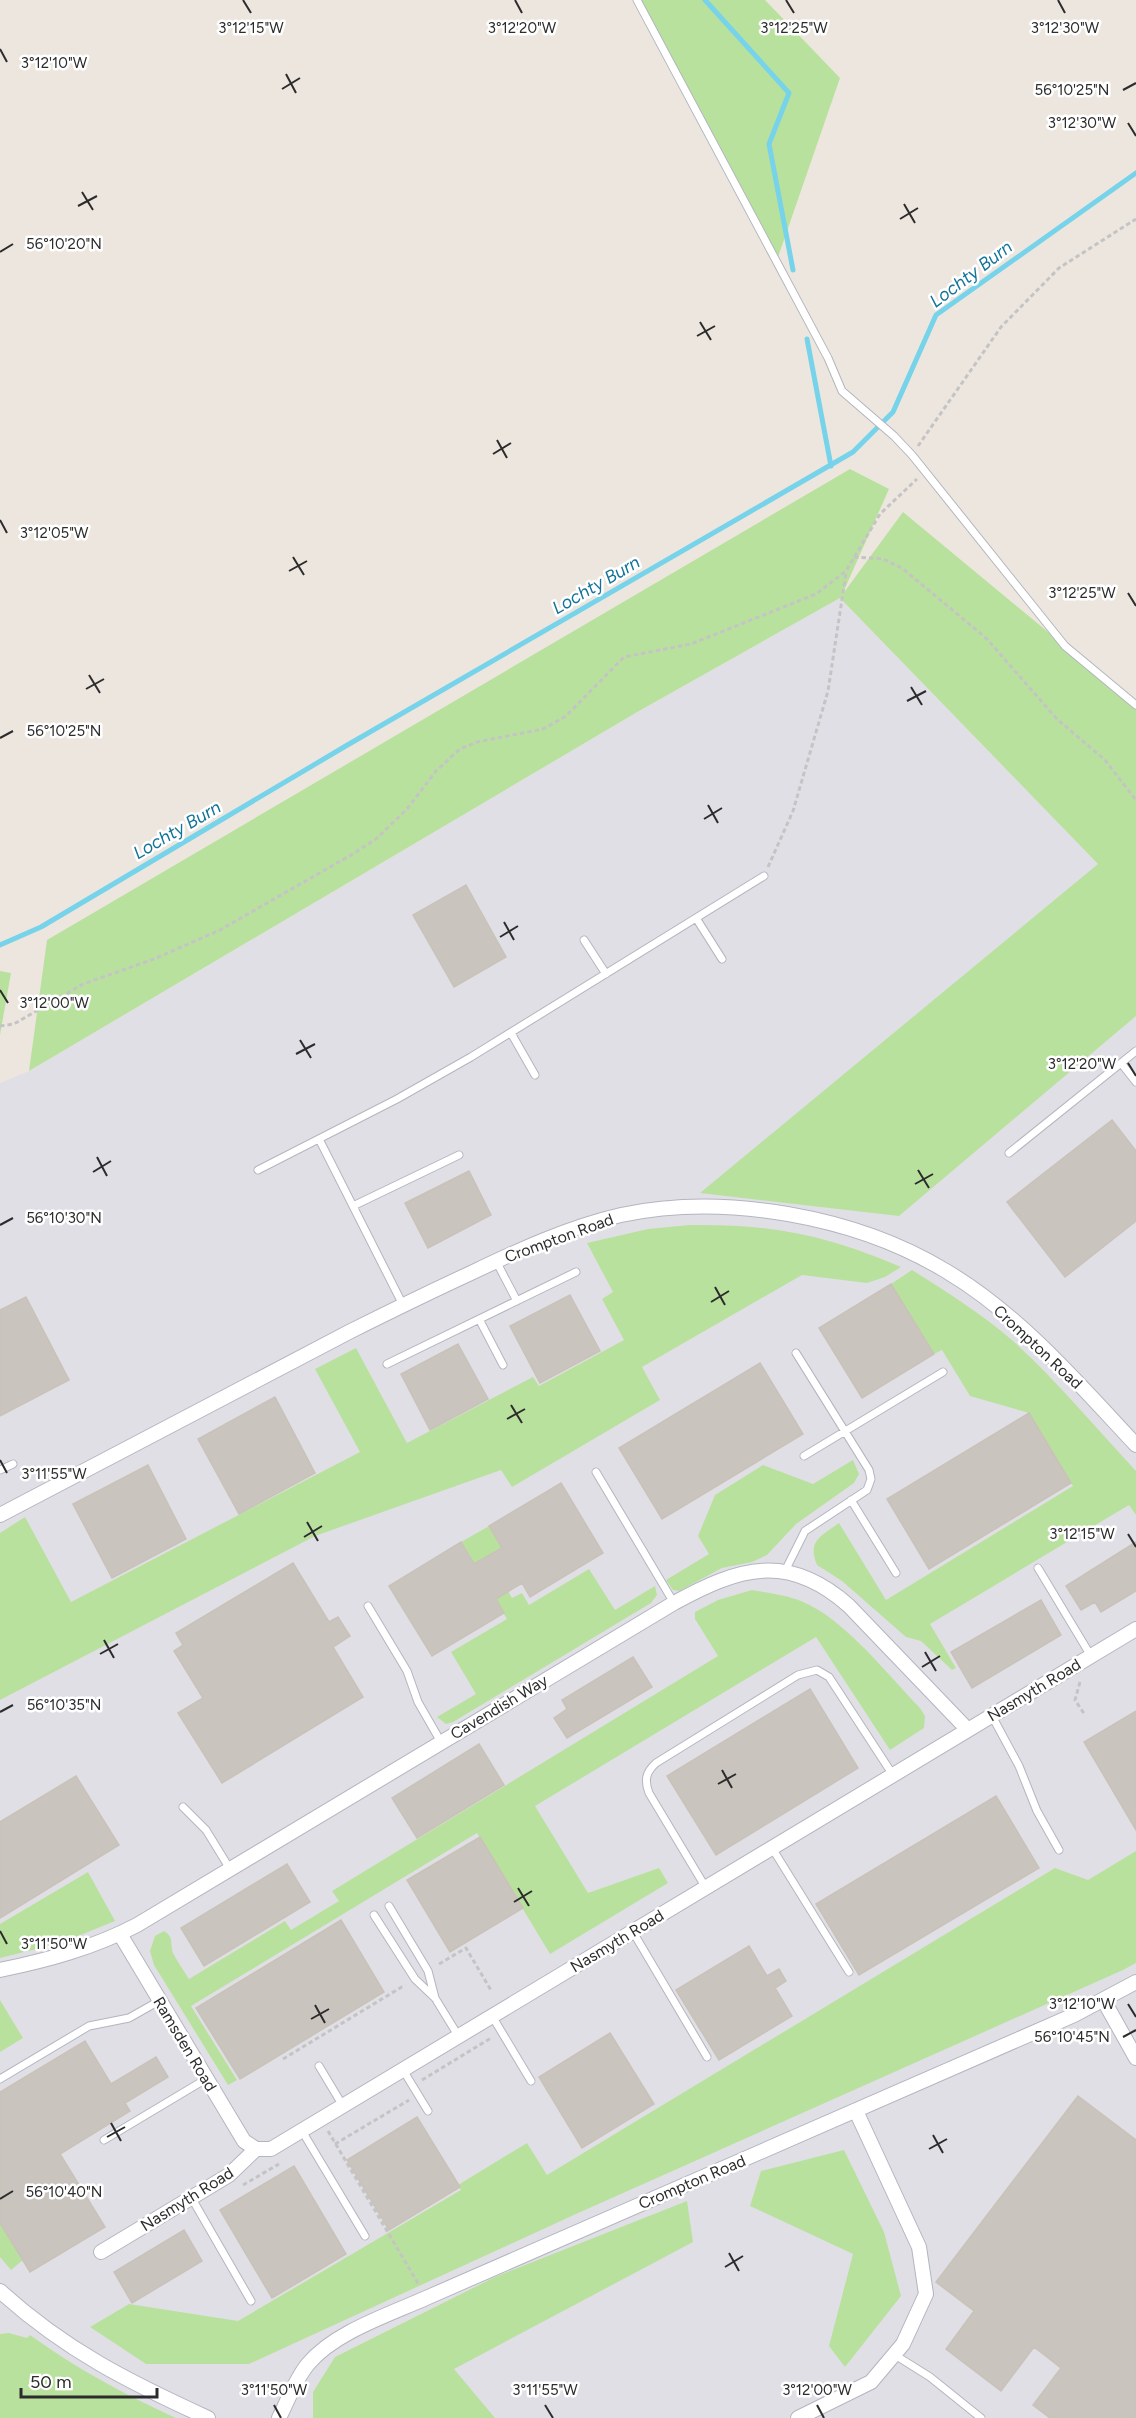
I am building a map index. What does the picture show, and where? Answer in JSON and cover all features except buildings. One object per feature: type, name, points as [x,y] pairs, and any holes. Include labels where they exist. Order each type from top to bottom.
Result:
[{"type":"street","name":"Crompton Road","points":[[0,1515],[403,1305],[496,1261],[542,1240],[583,1226],[622,1215],[663,1209],[740,1209],[814,1220],[851,1229],[920,1257],[968,1285],[1024,1331],[1067,1371],[1136,1444]]},
{"type":"street","name":"Cavendish Way","points":[[0,1970],[67,1954],[120,1934],[674,1603],[707,1585],[739,1573],[771,1571],[820,1584],[841,1599],[968,1730]]},
{"type":"street","name":"Nasmyth Road","points":[[101,2252],[229,2175],[256,2150],[271,2149],[302,2131],[1136,1629]]},
{"type":"street","name":"Ramsden Road","points":[[120,1934],[244,2141],[256,2150]]},
{"type":"street","name":"Crompton Road","points":[[279,2418],[295,2384],[309,2363],[324,2348],[352,2332],[447,2288],[1104,2001],[1136,1982]]},
{"type":"street","points":[[1104,2001],[1136,2058]]},
{"type":"street","points":[[798,2418],[872,2382],[903,2344],[926,2294],[919,2247],[855,2111]]},
{"type":"street","points":[[2,2296],[34,2322],[88,2358],[208,2418]]},
{"type":"lane","points":[[637,0],[828,358],[842,391],[894,436],[912,455],[1065,646],[1136,705]]},
{"type":"lane","points":[[258,1170],[407,1093],[511,1033],[764,876]]},
{"type":"lane","points":[[696,918],[722,959]]},
{"type":"lane","points":[[584,940],[606,974]]},
{"type":"lane","points":[[511,1033],[535,1075]]},
{"type":"lane","points":[[1009,1154],[1136,1051]]},
{"type":"lane","points":[[1121,1063],[1136,1082]]},
{"type":"lane","points":[[319,1140],[403,1305]]},
{"type":"lane","points":[[353,1206],[459,1155]]},
{"type":"lane","points":[[496,1261],[517,1301]]},
{"type":"lane","points":[[387,1364],[576,1272]]},
{"type":"lane","points":[[479,1319],[503,1365]]},
{"type":"lane","points":[[784,1573],[805,1531],[867,1490],[871,1479],[869,1470],[796,1353]]},
{"type":"lane","points":[[804,1456],[943,1372]]},
{"type":"lane","points":[[0,1470],[13,1464]]},
{"type":"lane","points":[[596,1473],[674,1603]]},
{"type":"lane","points":[[851,1500],[896,1574]]},
{"type":"lane","points":[[1038,1568],[1089,1657]]},
{"type":"lane","points":[[368,1606],[407,1671],[418,1702],[441,1742]]},
{"type":"lane","points":[[706,1888],[649,1793],[646,1786],[647,1774],[657,1763],[798,1675],[817,1670],[829,1677],[893,1775]]},
{"type":"lane","points":[[992,1716],[1019,1766],[1036,1811],[1059,1850]]},
{"type":"lane","points":[[183,1807],[203,1826],[230,1869]]},
{"type":"lane","points":[[772,1848],[849,1972]]},
{"type":"lane","points":[[389,1906],[428,1971],[435,1998]]},
{"type":"lane","points":[[374,1915],[415,1978],[435,1998],[459,2037]]},
{"type":"lane","points":[[633,1932],[707,2057]]},
{"type":"lane","points":[[0,2079],[89,2026],[129,2018],[159,2001]]},
{"type":"lane","points":[[492,2016],[531,2081]]},
{"type":"lane","points":[[319,2066],[343,2106]]},
{"type":"lane","points":[[403,2070],[428,2111]]},
{"type":"lane","points":[[104,2140],[206,2079]]},
{"type":"lane","points":[[302,2131],[365,2235]]},
{"type":"lane","points":[[191,2197],[251,2301]]},
{"type":"lane","points":[[895,2355],[930,2377],[981,2418]]},
{"type":"path","points":[[912,455],[1001,327],[1059,268],[1136,219]]},
{"type":"path","points":[[764,876],[793,811],[828,691],[846,571],[880,514],[925,471]]},
{"type":"path","points":[[854,557],[883,559],[902,568],[986,638],[1057,718],[1105,760],[1136,800]]},
{"type":"path","points":[[0,1026],[14,1024],[83,984],[154,959],[220,930],[351,855],[376,839],[407,809],[436,771],[460,749],[477,742],[543,729],[566,716],[624,657],[702,640],[816,594],[846,571]]},
{"type":"path","points":[[1085,1715],[1075,1700],[1089,1657]]},
{"type":"path","points":[[428,1971],[466,1948],[492,1992]]},
{"type":"path","points":[[283,2059],[415,1978]]},
{"type":"path","points":[[413,2085],[501,2032]]},
{"type":"path","points":[[412,2272],[337,2145],[418,2094]]},
{"type":"path","points":[[240,2187],[281,2163]]},
{"type":"shaded area","points":[[840,598],[1098,864],[1136,872],[1136,2418],[0,2418],[0,1083],[29,1071],[639,711]]},
{"type":"green space","points":[[637,0],[765,0],[840,78],[777,260]]},
{"type":"green space","points":[[850,469],[889,489],[842,595],[903,512],[1136,705],[1136,1016],[899,1216],[700,1193],[1098,864],[840,598],[639,711],[29,1071],[47,940]]},
{"type":"green space","points":[[0,971],[11,973],[0,1035]]},
{"type":"green space","points":[[690,1225],[773,1229],[823,1239],[901,1267],[885,1277],[867,1283],[802,1275],[642,1367],[660,1400],[512,1487],[501,1470],[315,1536],[0,1700],[0,1533],[25,1517],[71,1602],[360,1452],[315,1369],[356,1348],[407,1443],[533,1377],[539,1386],[624,1340],[602,1299],[613,1292],[587,1243],[648,1229]]},
{"type":"green space","points":[[912,1270],[977,1312],[1013,1341],[1061,1388],[1136,1471],[1136,1515],[1129,1505],[930,1624],[956,1668],[952,1670],[921,1641],[906,1637],[842,1581],[817,1565],[814,1550],[818,1540],[839,1523],[886,1600],[1073,1486],[1029,1413],[970,1396],[942,1350],[934,1354],[891,1284]]},
{"type":"green space","points":[[853,1460],[859,1474],[854,1483],[796,1524],[767,1555],[752,1562],[722,1568],[679,1591],[673,1590],[666,1580],[709,1554],[698,1536],[715,1495],[763,1465],[813,1484]]},
{"type":"green space","points":[[489,1526],[502,1548],[488,1557],[512,1598],[522,1593],[529,1605],[589,1569],[615,1610],[655,1586],[657,1595],[651,1603],[453,1722],[446,1724],[437,1717],[476,1694],[451,1652],[507,1619],[461,1542]]},
{"type":"green space","points":[[752,1590],[801,1601],[833,1620],[865,1648],[920,1708],[925,1716],[924,1728],[890,1750],[816,1637],[535,1806],[588,1893],[659,1868],[668,1883],[550,1954],[477,1833],[191,2006],[237,2080],[228,2085],[154,1965],[150,1951],[155,1936],[164,1931],[169,1936],[173,1953],[189,1979],[285,1921],[291,1930],[339,1901],[332,1891],[718,1656],[695,1619],[695,1612],[718,1600]]},
{"type":"green space","points":[[1136,1851],[1136,1963],[1123,1970],[576,2214],[249,2364],[146,2364],[90,2327],[129,2304],[238,2321],[461,2190],[458,2185],[527,2143],[547,2175],[1055,1868],[1088,1880]]},
{"type":"green space","points":[[88,1872],[115,1921],[61,1943],[0,1958],[0,1924]]},
{"type":"green space","points":[[0,2000],[23,2038],[0,2052]]},
{"type":"green space","points":[[844,2150],[884,2232],[901,2296],[845,2367],[829,2346],[853,2254],[750,2206],[761,2171]]},
{"type":"green space","points":[[687,2201],[693,2242],[454,2369],[495,2418],[313,2418],[313,2392],[335,2357],[495,2277]]},
{"type":"green space","points":[[0,2221],[23,2260],[11,2270],[0,2257]]},
{"type":"green space","points":[[9,2333],[27,2338],[30,2335],[101,2380],[176,2418],[0,2418],[0,2334]]},
{"type":"waterway","points":[[705,0],[789,93],[769,144],[793,270]]},
{"type":"waterway","name":"Lochty Burn","points":[[0,945],[41,927],[344,747],[853,452],[893,412],[936,315],[1136,173]]},
{"type":"waterway","points":[[807,339],[831,466]]}]
